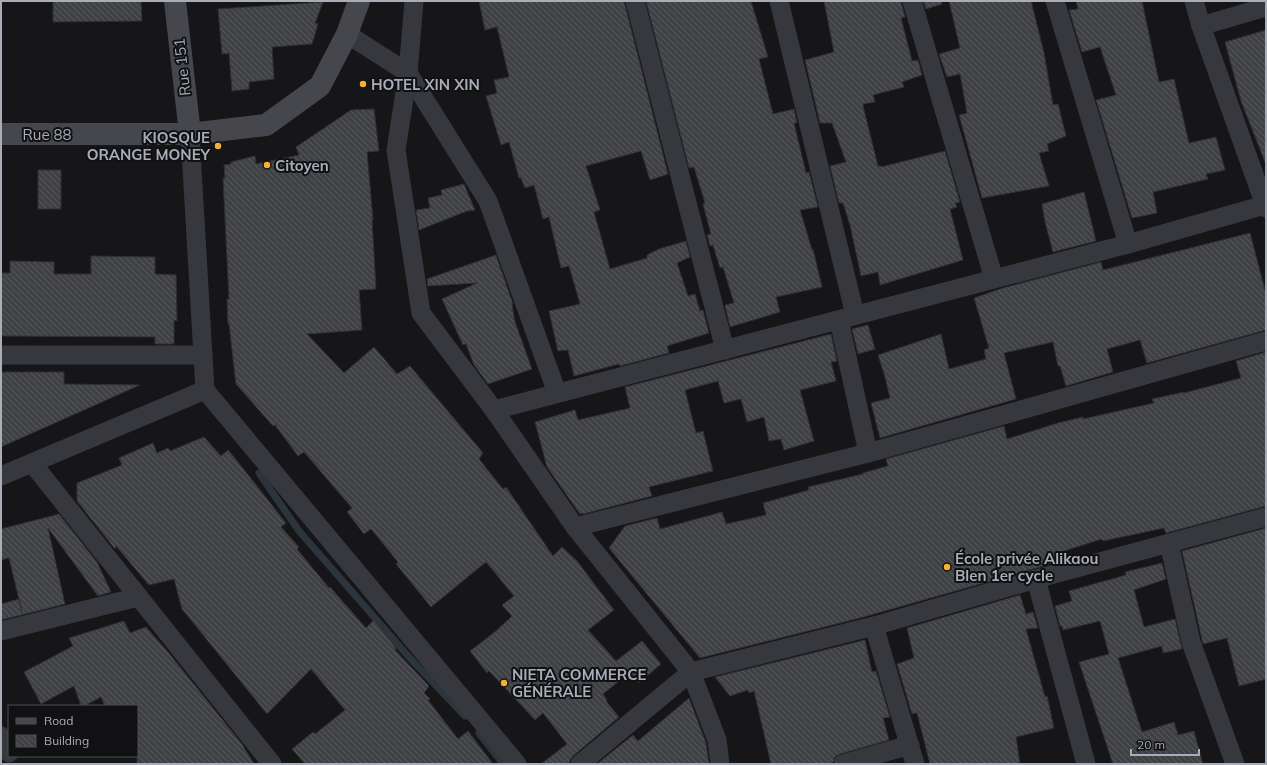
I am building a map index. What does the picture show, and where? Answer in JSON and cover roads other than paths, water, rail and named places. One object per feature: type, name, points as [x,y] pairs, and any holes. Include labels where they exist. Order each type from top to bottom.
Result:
[{"type":"main road","name":"Rue 151","points":[[175,1],[190,134]]},
{"type":"main road","name":"Rue 88","points":[[1,134],[190,134],[266,125],[320,86],[347,34],[359,1]]},
{"type":"street","points":[[414,1],[408,73],[396,150],[421,313],[494,410],[575,527],[691,672],[717,740],[720,764]]},
{"type":"street","points":[[635,1],[725,350]]},
{"type":"street","points":[[779,1],[847,318],[868,453]]},
{"type":"street","points":[[912,1],[994,279]]},
{"type":"street","points":[[1055,1],[1128,244]]},
{"type":"street","points":[[494,410],[1128,244],[1266,206],[1201,26],[1194,1]]},
{"type":"street","points":[[1201,26],[1266,7]]},
{"type":"street","points":[[347,34],[408,73],[488,201],[557,393]]},
{"type":"street","points":[[190,134],[205,390],[517,764]]},
{"type":"street","points":[[575,527],[868,453],[1266,341]]},
{"type":"street","points":[[1,355],[203,355]]},
{"type":"street","points":[[1,476],[205,390]]},
{"type":"street","points":[[32,463],[272,764]]},
{"type":"street","points":[[580,764],[691,672],[874,626],[1266,517]]},
{"type":"street","points":[[1169,543],[1191,642],[1235,764]]},
{"type":"street","points":[[1036,580],[1086,764]]},
{"type":"street","points":[[1,631],[138,597]]},
{"type":"street","points":[[874,626],[915,764]]},
{"type":"street","points":[[1,736],[8,751]]},
{"type":"street","points":[[843,764],[910,745]]},
{"type":"waterway","points":[[259,473],[299,531],[409,657],[465,716]]},
{"type":"waterway","points":[[479,733],[503,764]]},
{"type":"place","name":"HOTEL XIN XIN","points":[[363,84]]},
{"type":"place","name":"KIOSQUE ORANGE MONEY","points":[[218,146]]},
{"type":"place","name":"Citoyen","points":[[267,165]]},
{"type":"place","name":"École privée Alikaou Blen 1er cycle","points":[[947,567]]},
{"type":"place","name":"NIETA COMMERCE GÉNÉRALE","points":[[504,683]]}]
